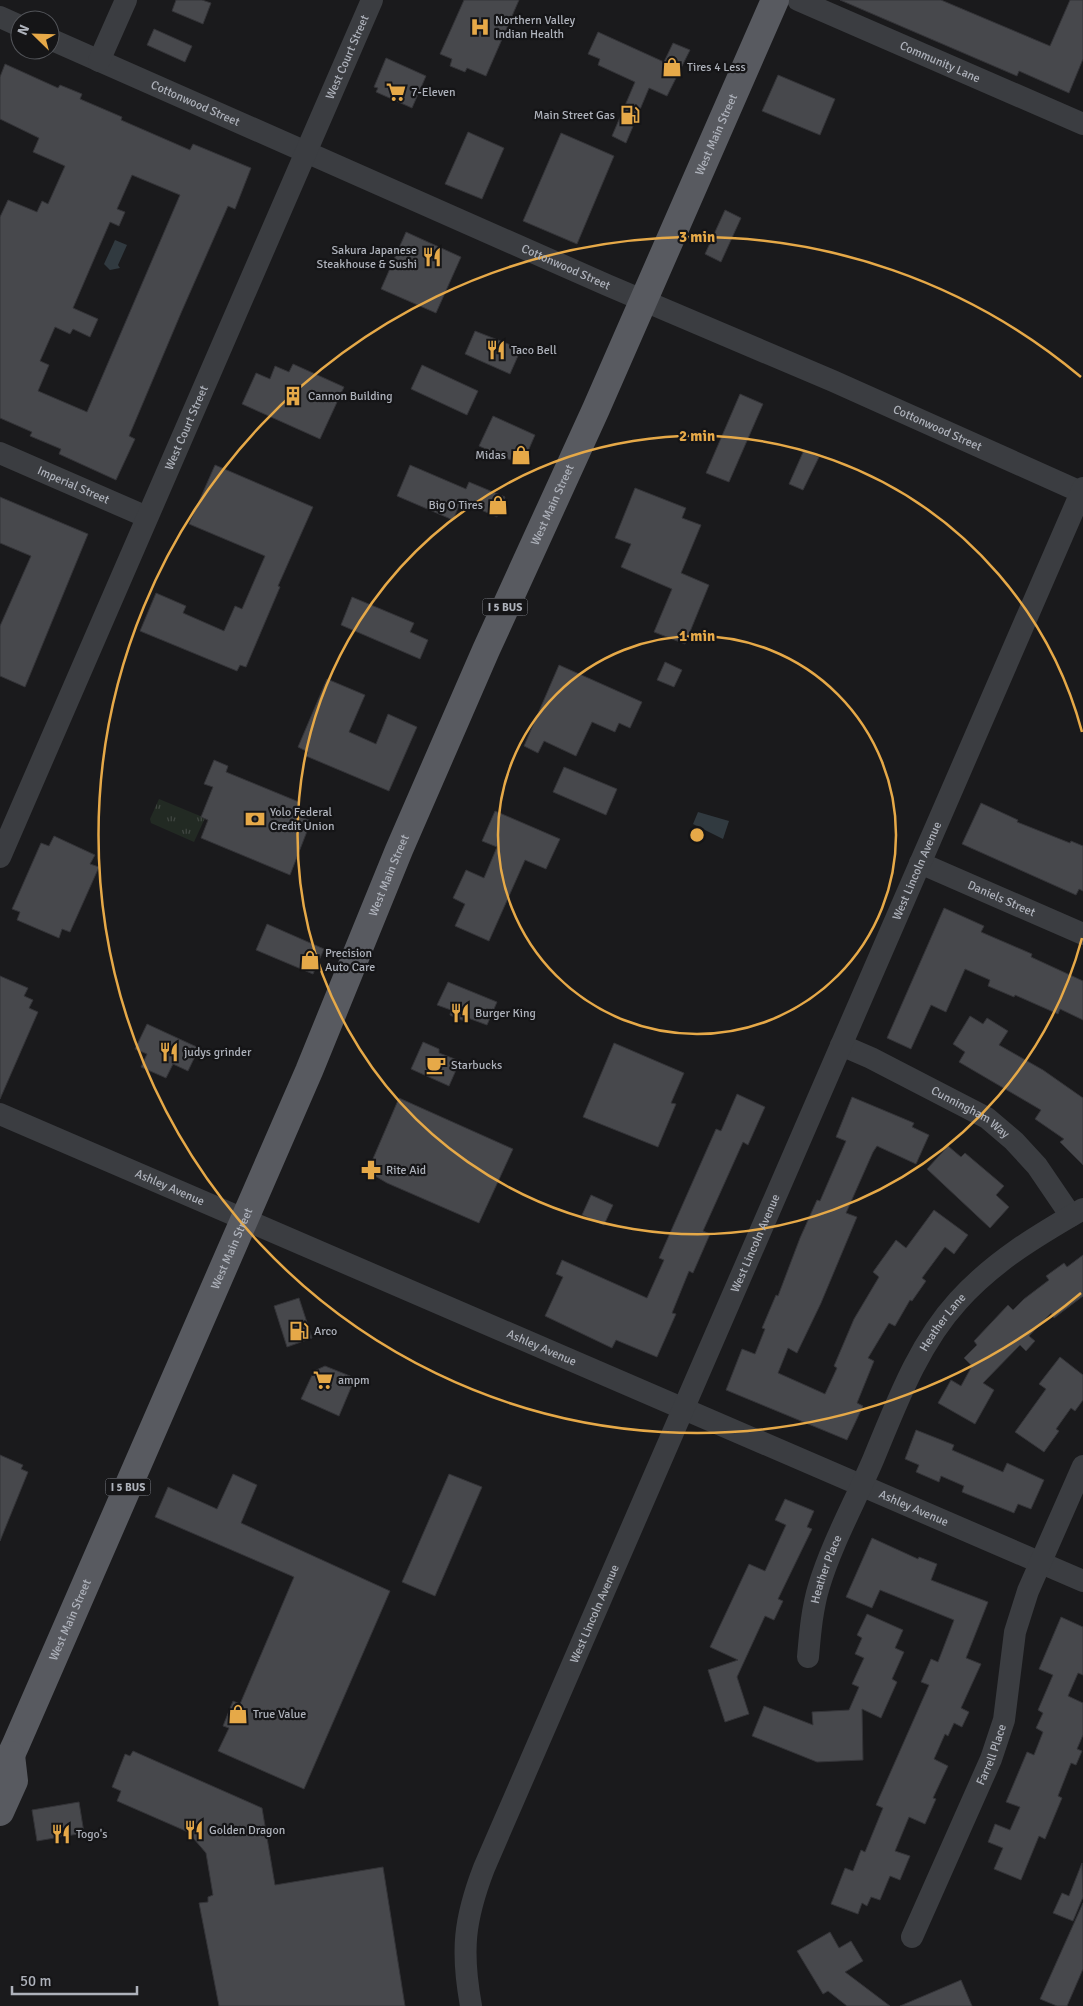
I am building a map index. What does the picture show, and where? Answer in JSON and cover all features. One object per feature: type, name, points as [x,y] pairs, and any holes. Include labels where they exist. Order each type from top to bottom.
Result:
[{"type":"main road","name":"West Main Street","points":[[0,1812],[14,1781],[5,1759],[244,1219],[486,650],[644,300],[775,0]]},
{"type":"street","points":[[100,61],[126,0]]},
{"type":"street","name":"West Court Street","points":[[0,857],[372,0]]},
{"type":"street","name":"Community Lane","points":[[798,0],[1083,124]]},
{"type":"street","name":"Cottonwood Street","points":[[60,43],[1082,491]]},
{"type":"street","name":"Imperial Street","points":[[0,453],[147,518]]},
{"type":"street","name":"West Lincoln Avenue","points":[[471,2006],[466,1976],[465,1936],[472,1899],[1082,491]]},
{"type":"street","name":"Daniels Street","points":[[920,863],[1083,934]]},
{"type":"street","name":"Cunningham Way","points":[[841,1046],[871,1058],[987,1118],[1014,1140],[1077,1212]]},
{"type":"street","name":"Ashley Avenue","points":[[0,1114],[1083,1582]]},
{"type":"street","name":"Heather Lane","points":[[861,1487],[904,1385],[932,1336],[958,1301],[995,1264],[1034,1237],[1077,1212]]},
{"type":"street","name":"Farrell Place","points":[[912,1937],[991,1759],[1004,1720],[1015,1632],[1040,1564],[1083,1466]]},
{"type":"street","name":"Heather Place","points":[[808,1657],[819,1587],[831,1552],[861,1487]]},
{"type":"green space","points":[[159,799],[205,818],[194,842],[151,823],[150,819]]},
{"type":"shaded area","points":[[115,240],[127,245],[118,265],[120,268],[110,270],[104,264]]},
{"type":"shaded area","points":[[698,812],[729,821],[723,839],[693,824]]},
{"type":"building","points":[[176,0],[202,0],[211,3],[203,24],[172,11]]},
{"type":"building","name":"Northern Valley Indian Health","points":[[464,0],[519,0],[486,76],[467,68],[465,72],[450,66],[452,59],[440,54]]},
{"type":"building","points":[[840,0],[941,0],[1050,46],[1070,0],[1083,0],[1083,59],[1069,93],[1019,71],[1017,76]]},
{"type":"building","points":[[154,29],[192,46],[185,62],[147,45]]},
{"type":"building","points":[[598,32],[664,62],[673,43],[690,50],[667,96],[649,88],[626,143],[612,136],[635,82],[598,65],[600,59],[588,54]]},
{"type":"building","points":[[386,58],[426,76],[412,108],[376,92],[378,88],[374,87]]},
{"type":"building","points":[[5,64],[58,88],[60,85],[82,94],[80,99],[122,117],[121,120],[190,150],[193,144],[251,168],[235,209],[228,206],[181,313],[129,436],[135,439],[116,480],[59,454],[61,449],[30,436],[32,432],[0,418],[0,217],[8,200],[37,212],[42,201],[48,204],[65,166],[33,152],[39,138],[0,119],[0,77]],"holes":[[[132,175],[180,195],[87,412],[38,391],[49,365],[40,361],[55,327],[70,334],[73,329],[90,337],[98,319],[73,308],[110,222],[119,226],[125,212],[117,209]]]},
{"type":"building","points":[[778,75],[835,99],[820,135],[762,111]]},
{"type":"building","points":[[468,132],[504,148],[482,199],[445,184]]},
{"type":"building","points":[[561,133],[614,156],[577,244],[523,221]]},
{"type":"building","points":[[725,210],[741,218],[721,262],[705,254]]},
{"type":"building","points":[[406,232],[461,257],[436,313],[381,289]]},
{"type":"building","points":[[475,331],[521,349],[510,374],[465,354]]},
{"type":"building","name":"Cannon Building","points":[[293,364],[344,387],[320,439],[242,404],[256,373],[270,379],[275,366],[289,372]]},
{"type":"building","points":[[422,365],[478,391],[467,415],[411,389]]},
{"type":"building","points":[[740,394],[763,404],[729,482],[706,473]]},
{"type":"building","points":[[493,416],[535,435],[522,465],[479,446]]},
{"type":"building","points":[[804,450],[819,457],[803,490],[789,484]]},
{"type":"building","points":[[215,465],[313,507],[278,586],[280,587],[246,667],[240,665],[237,671],[140,631],[156,593],[186,606],[183,613],[224,631],[235,606],[242,609],[265,556],[189,524]]},
{"type":"building","points":[[410,465],[466,489],[469,482],[505,497],[497,517],[461,501],[453,520],[397,496]]},
{"type":"building","points":[[635,488],[686,508],[682,518],[701,525],[681,573],[709,585],[685,644],[654,632],[672,589],[621,567],[631,544],[615,538]]},
{"type":"building","points":[[0,497],[88,534],[25,687],[0,676],[0,626],[31,556],[0,543]]},
{"type":"building","points":[[352,597],[414,623],[410,632],[428,640],[420,659],[341,625]]},
{"type":"building","points":[[665,662],[682,670],[674,687],[657,680]]},
{"type":"building","points":[[559,665],[642,702],[630,728],[619,723],[615,732],[592,722],[576,756],[544,741],[538,753],[524,746]]},
{"type":"building","points":[[327,679],[365,695],[349,732],[376,744],[388,714],[417,727],[389,791],[306,756],[308,752],[298,747]]},
{"type":"building","name":"Yolo Federal Credit Union","points":[[214,760],[228,766],[226,772],[299,802],[294,814],[311,821],[290,875],[201,838],[208,820],[201,817],[213,787],[204,784]]},
{"type":"building","points":[[564,767],[617,789],[606,815],[553,792]]},
{"type":"building","points":[[981,803],[1018,820],[1017,822],[1070,843],[1071,841],[1083,846],[1083,891],[1079,889],[1076,895],[962,844]]},
{"type":"building","points":[[495,811],[560,839],[546,869],[525,860],[489,941],[455,926],[465,904],[453,898],[466,870],[484,878],[497,847],[482,841]]},
{"type":"building","points":[[54,836],[95,855],[90,864],[99,867],[70,932],[62,929],[59,938],[17,920],[20,912],[12,909],[41,843],[49,846]]},
{"type":"building","points":[[944,908],[984,926],[981,932],[1032,954],[1031,957],[1083,981],[1083,1020],[1060,1009],[1058,1014],[1015,995],[1014,997],[988,986],[990,980],[965,969],[946,1012],[931,1005],[911,1049],[887,1038]]},
{"type":"building","points":[[267,924],[324,949],[313,974],[256,950]]},
{"type":"building","points":[[0,976],[28,988],[24,996],[33,1000],[29,1008],[38,1012],[0,1099]]},
{"type":"building","points":[[448,982],[497,1002],[487,1025],[468,1018],[466,1021],[458,1019],[450,1015],[451,1010],[437,1005]]},
{"type":"building","points":[[970,1016],[983,1024],[987,1018],[1008,1031],[999,1045],[1043,1070],[1083,1098],[1083,1165],[1060,1142],[1064,1139],[1035,1119],[1041,1110],[959,1062],[965,1052],[953,1044]]},
{"type":"building","name":"judys grinder","points":[[147,1024],[199,1048],[188,1071],[173,1064],[166,1078],[141,1067],[147,1054],[135,1049]]},
{"type":"building","name":"Starbucks","points":[[423,1042],[439,1049],[439,1053],[460,1061],[449,1086],[411,1069]]},
{"type":"building","points":[[614,1043],[684,1073],[671,1103],[676,1104],[658,1147],[583,1117]]},
{"type":"building","points":[[737,1094],[765,1107],[748,1145],[743,1142],[703,1231],[710,1234],[693,1273],[689,1271],[672,1313],[676,1314],[657,1357],[616,1340],[612,1348],[545,1316],[563,1277],[556,1274],[562,1260],[647,1298],[664,1260],[659,1258],[716,1129],[721,1131]]},
{"type":"building","points":[[852,1097],[914,1123],[912,1127],[929,1135],[916,1164],[877,1146],[873,1152],[846,1213],[857,1217],[821,1303],[797,1353],[788,1348],[778,1373],[825,1394],[837,1368],[834,1366],[854,1319],[879,1277],[873,1272],[896,1240],[906,1248],[934,1210],[968,1235],[954,1254],[945,1247],[922,1278],[926,1281],[912,1301],[910,1300],[895,1326],[889,1323],[868,1358],[874,1361],[857,1403],[863,1406],[847,1440],[726,1390],[742,1349],[755,1354],[765,1329],[762,1328],[776,1295],[778,1296],[800,1238],[817,1200],[820,1201],[846,1141],[836,1137]]},
{"type":"building","points":[[399,1098],[513,1149],[479,1223],[387,1183],[375,1176],[369,1168]]},
{"type":"building","points":[[948,1146],[961,1157],[965,1153],[1004,1186],[996,1195],[1009,1207],[990,1228],[927,1169]]},
{"type":"building","points":[[591,1195],[613,1205],[604,1225],[582,1215]]},
{"type":"building","points":[[1083,1255],[1083,1296],[1054,1318],[1051,1313],[1029,1336],[1035,1341],[1026,1351],[1020,1345],[983,1383],[994,1390],[975,1424],[938,1403],[951,1380],[961,1386],[972,1366],[964,1358],[977,1345],[974,1341],[1008,1305],[1013,1310],[1049,1280],[1046,1276],[1064,1263],[1067,1267]]},
{"type":"building","points":[[299,1298],[312,1338],[287,1347],[274,1306]]},
{"type":"building","points":[[1060,1357],[1083,1375],[1083,1400],[1075,1411],[1071,1408],[1056,1429],[1059,1431],[1044,1452],[1015,1432],[1046,1389],[1039,1384]]},
{"type":"building","points":[[325,1366],[355,1378],[339,1416],[301,1399],[314,1371]]},
{"type":"building","points":[[916,1430],[954,1445],[952,1450],[1003,1472],[1007,1463],[1044,1480],[1031,1509],[1018,1504],[1014,1513],[962,1492],[964,1486],[941,1476],[939,1482],[916,1472],[919,1465],[905,1459]]},
{"type":"building","points":[[0,1455],[23,1465],[21,1469],[28,1472],[0,1541]]},
{"type":"building","points":[[233,1474],[257,1485],[241,1523],[390,1591],[304,1789],[218,1751],[229,1728],[223,1726],[233,1701],[240,1704],[294,1577],[155,1517],[168,1487],[217,1509]]},
{"type":"building","points":[[449,1474],[482,1487],[435,1596],[402,1582]]},
{"type":"building","points":[[785,1499],[814,1511],[807,1527],[812,1529],[778,1599],[783,1601],[774,1620],[765,1616],[737,1677],[749,1714],[725,1722],[708,1670],[738,1660],[710,1647],[749,1564],[765,1571],[786,1525],[775,1520]]},
{"type":"building","points":[[872,1538],[918,1559],[919,1557],[937,1564],[931,1580],[988,1602],[966,1658],[981,1664],[961,1708],[969,1712],[962,1727],[954,1723],[948,1736],[945,1734],[934,1759],[948,1766],[933,1798],[936,1799],[925,1824],[909,1817],[895,1851],[910,1856],[900,1880],[890,1876],[880,1900],[871,1897],[867,1906],[862,1903],[858,1914],[831,1904],[845,1868],[853,1871],[861,1850],[865,1852],[883,1808],[876,1805],[929,1685],[921,1682],[931,1659],[938,1662],[954,1620],[880,1590],[872,1608],[846,1597]]},
{"type":"building","points":[[867,1614],[903,1630],[895,1648],[904,1652],[892,1679],[897,1682],[881,1718],[862,1709],[863,1760],[817,1762],[752,1736],[764,1706],[813,1725],[812,1712],[849,1710],[859,1687],[852,1684],[864,1658],[855,1654],[862,1638],[857,1635]]},
{"type":"building","points":[[1061,1617],[1083,1627],[1083,1675],[1078,1673],[1068,1696],[1083,1703],[1083,1735],[1077,1749],[1082,1751],[1076,1765],[1071,1763],[1058,1796],[1062,1798],[1045,1839],[1039,1836],[1021,1880],[994,1869],[1003,1848],[988,1842],[995,1824],[1010,1830],[1020,1807],[1006,1802],[1027,1752],[1034,1755],[1043,1732],[1036,1728],[1043,1713],[1038,1710],[1053,1675],[1039,1669]]},
{"type":"building","points":[[133,1751],[262,1808],[275,1885],[383,1867],[405,2006],[219,2006],[199,1903],[208,1902],[208,1897],[213,1895],[206,1853],[188,1832],[117,1801],[121,1791],[112,1787],[125,1754],[130,1756]]},
{"type":"building","points":[[79,1802],[84,1833],[37,1841],[32,1810]]},
{"type":"building","points":[[1082,1863],[1083,1897],[1073,1921],[1053,1913],[1062,1893],[1069,1896]]},
{"type":"building","points":[[1083,1903],[1083,1969],[1067,2006],[1057,2006],[1040,1999]]},
{"type":"building","points":[[830,1932],[839,1948],[851,1941],[863,1961],[845,1972],[890,2006],[847,2006],[828,1991],[823,1994],[797,1951]]},
{"type":"building","points":[[961,1980],[972,2006],[900,2006]]},
{"type":"place","name":"Northern Valley Indian Health","points":[[480,27]]},
{"type":"place","name":"Tires 4 Less","points":[[672,67]]},
{"type":"place","name":"7-Eleven","points":[[396,92]]},
{"type":"place","name":"Main Street Gas","points":[[630,115]]},
{"type":"place","name":"Sakura Japanese Steakhouse & Sushi","points":[[432,257]]},
{"type":"place","name":"Taco Bell","points":[[496,350]]},
{"type":"place","name":"Cannon Building","points":[[293,396]]},
{"type":"place","name":"Midas","points":[[521,455]]},
{"type":"place","name":"Big O Tires","points":[[498,505]]},
{"type":"place","name":"Yolo Federal Credit Union","points":[[255,819]]},
{"type":"place","name":"Precision Auto Care","points":[[310,960]]},
{"type":"place","name":"Burger King","points":[[460,1013]]},
{"type":"place","name":"judys grinder","points":[[169,1052]]},
{"type":"place","name":"Starbucks","points":[[436,1065]]},
{"type":"place","name":"Rite Aid","points":[[371,1170]]},
{"type":"place","name":"Arco","points":[[299,1331]]},
{"type":"place","name":"ampm","points":[[323,1380]]},
{"type":"place","name":"True Value","points":[[238,1714]]},
{"type":"place","name":"Golden Dragon","points":[[194,1830]]},
{"type":"place","name":"Togo's","points":[[61,1834]]}]
